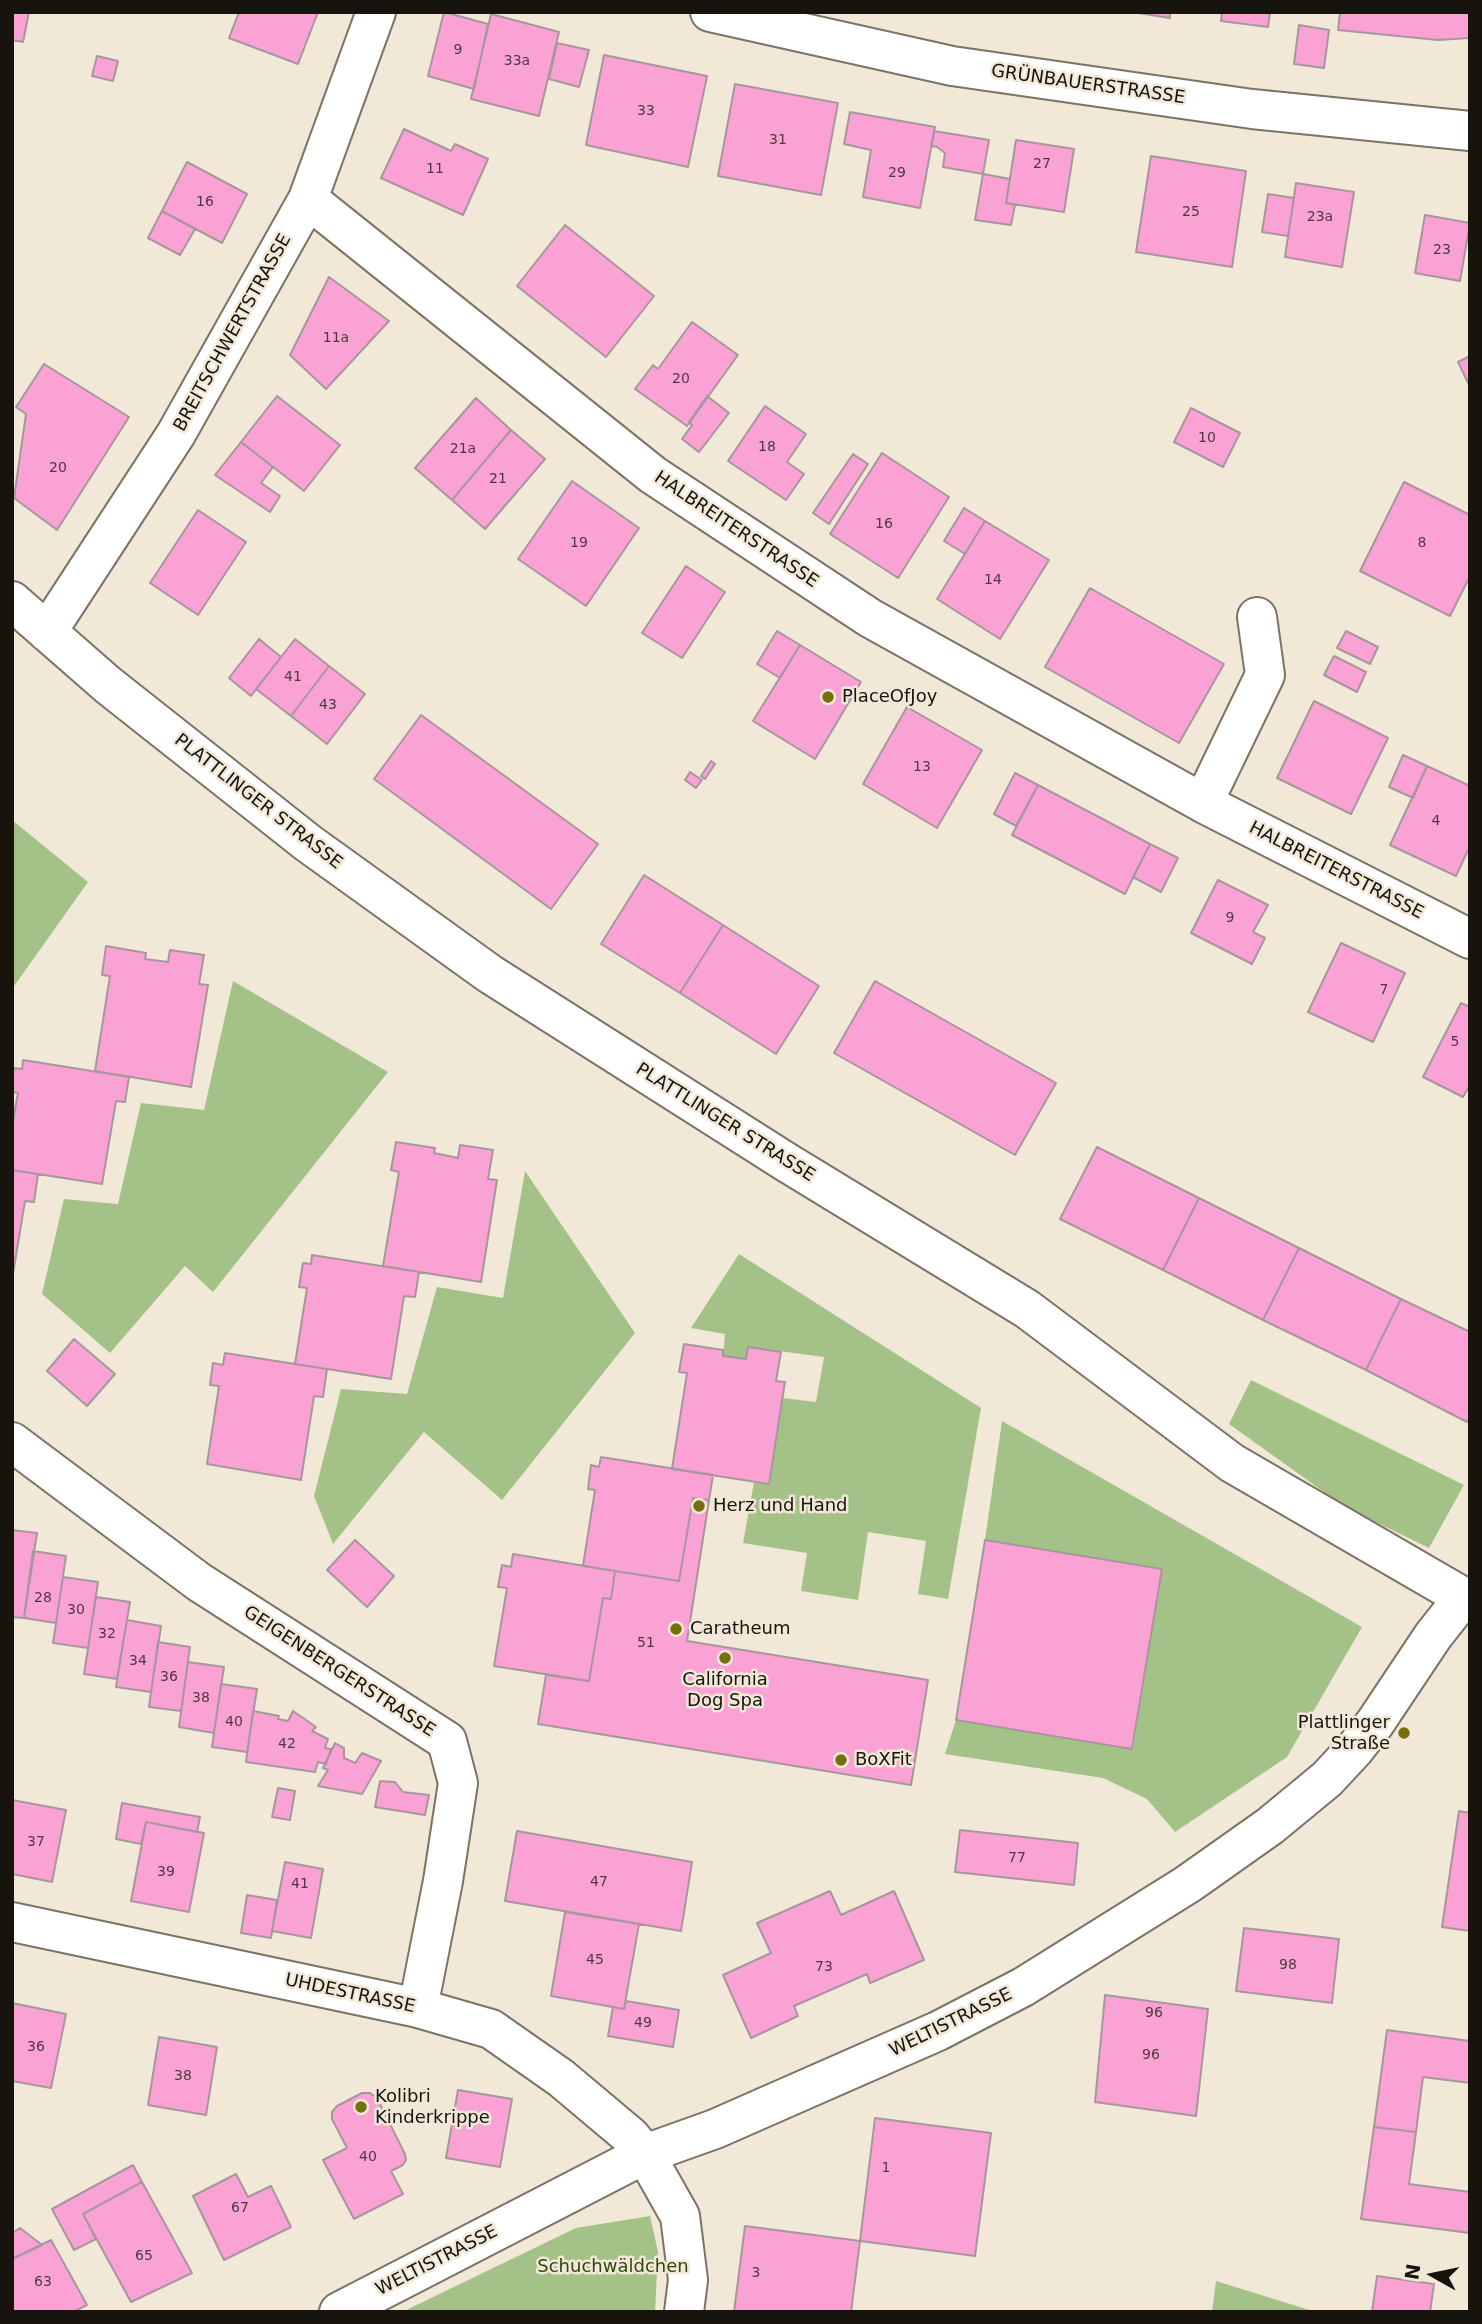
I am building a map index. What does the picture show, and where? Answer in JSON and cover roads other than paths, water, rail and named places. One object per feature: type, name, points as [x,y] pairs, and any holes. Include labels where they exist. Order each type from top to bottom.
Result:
[{"type":"street","name":"BREITSCHWERTSTRASSE","points":[[47,632],[176,434],[308,199],[376,12]]},
{"type":"street","name":"GRÜNBAUERSTRASSE","points":[[710,12],[953,66],[1252,108],[1470,131]]},
{"type":"street","name":"HALBREITERSTRASSE","points":[[308,199],[653,475],[870,618],[1203,803],[1470,939]]},
{"type":"street","name":"PLATTLINGER STRASSE","points":[[12,601],[108,685],[308,843],[489,974],[775,1155],[1027,1309],[1232,1463],[1466,1599]]},
{"type":"street","points":[[1203,803],[1265,674],[1257,617]]},
{"type":"street","name":"GEIGENBERGERSTRASSE","points":[[12,1442],[199,1582],[447,1741],[458,1783],[443,1881],[418,2008]]},
{"type":"street","name":"WELTISTRASSE","points":[[340,2312],[645,2154],[715,2129],[938,2031],[1023,1987],[1188,1884],[1270,1826],[1326,1779],[1375,1723],[1426,1646],[1466,1599]]},
{"type":"street","name":"UHDESTRASSE","points":[[12,1922],[418,2008],[491,2029],[561,2078],[631,2136],[645,2154],[680,2216],[688,2280],[684,2312]]},
{"type":"place","name":"PlaceOfJoy","points":[[828,697]]},
{"type":"place","name":"Herz und Hand","points":[[699,1506]]},
{"type":"place","name":"Caratheum","points":[[676,1629]]},
{"type":"place","name":"California Dog Spa","points":[[725,1658]]},
{"type":"place","name":"Plattlinger Straße","points":[[1404,1733]]},
{"type":"place","name":"BoXFit","points":[[841,1760]]},
{"type":"place","name":"Kolibri Kinderkrippe","points":[[361,2107]]},
{"type":"park label","name":"Schuchwäldchen","points":[[613,2267]]}]
